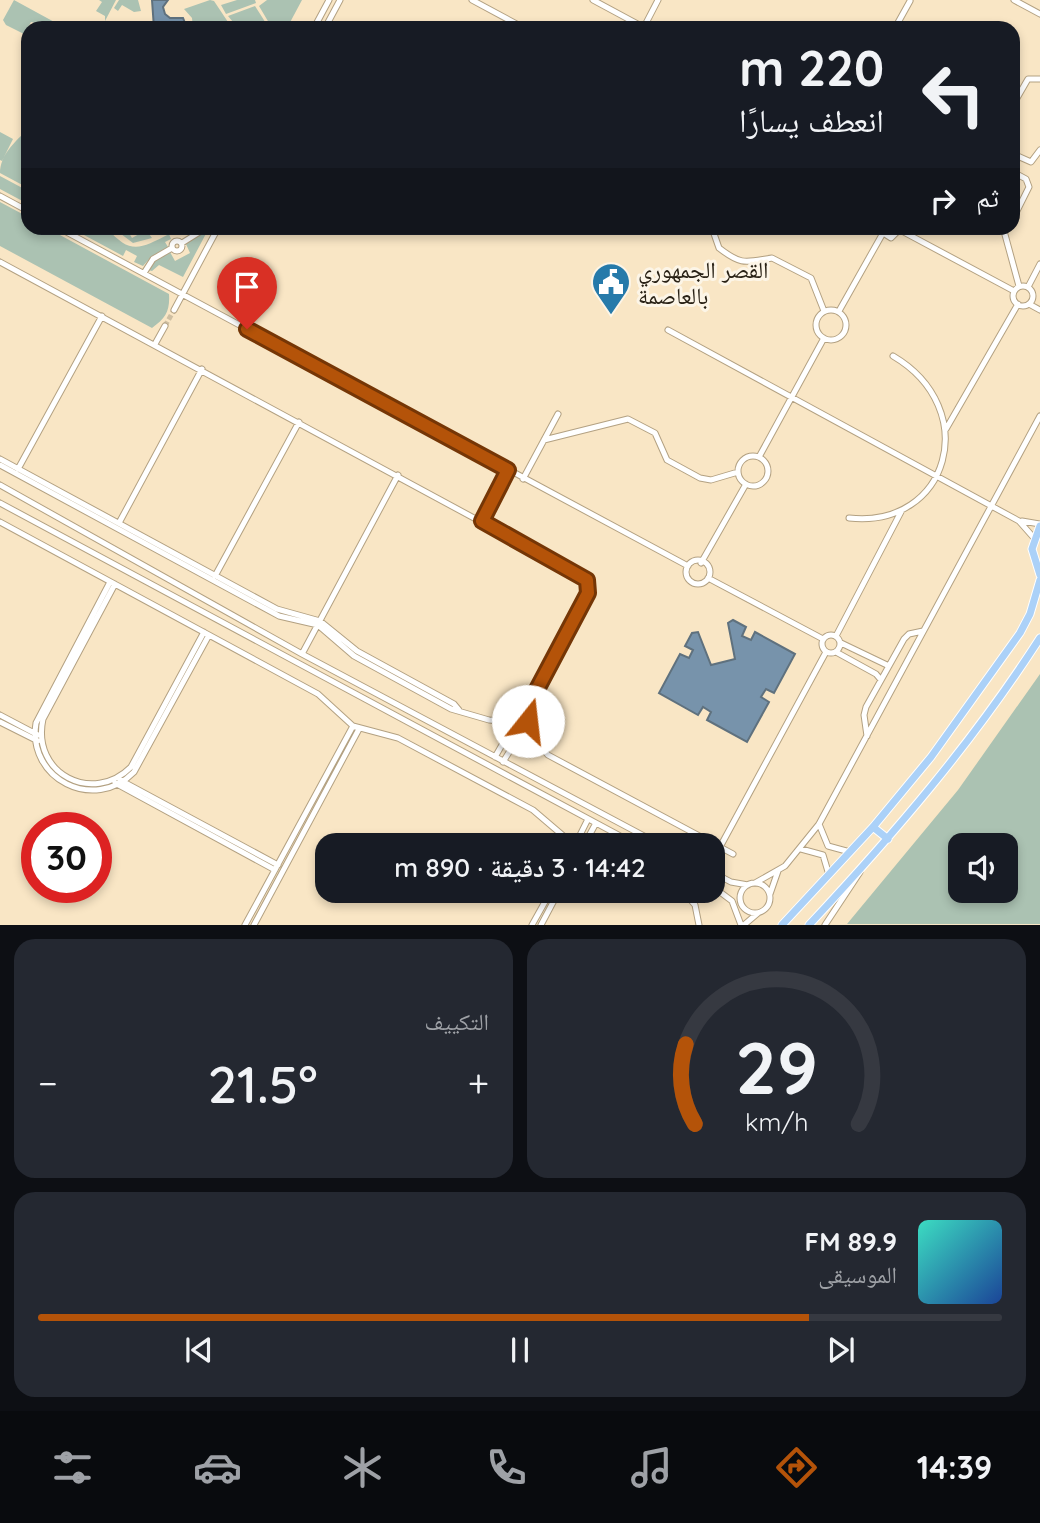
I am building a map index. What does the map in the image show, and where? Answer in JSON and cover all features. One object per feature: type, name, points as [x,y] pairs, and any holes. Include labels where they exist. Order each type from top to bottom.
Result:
[{"type":"main road","points":[[782,925],[873,827],[931,757],[1008,651],[1030,614],[1040,577],[1033,561],[1034,538],[1040,525]]},
{"type":"main road","points":[[809,925],[862,869],[966,744],[1040,638]]},
{"type":"main road","points":[[873,827],[888,839]]},
{"type":"street","points":[[318,21],[329,0]]},
{"type":"street","points":[[329,21],[340,0]]},
{"type":"street","points":[[472,0],[511,21]]},
{"type":"street","points":[[593,0],[631,21]]},
{"type":"street","points":[[648,21],[658,0]]},
{"type":"street","points":[[1014,0],[1040,15]]},
{"type":"street","points":[[899,21],[909,1],[918,1]]},
{"type":"street","points":[[1020,92],[1027,80],[1033,77],[1040,79]]},
{"type":"street","points":[[1020,157],[1031,162],[1040,150]]},
{"type":"street","points":[[1020,176],[1026,179],[1029,187],[1020,205]]},
{"type":"street","points":[[0,196],[21,207]]},
{"type":"street","points":[[72,235],[688,566]]},
{"type":"street","points":[[144,273],[153,259],[172,248],[179,250],[182,243],[195,235]]},
{"type":"street","points":[[174,310],[214,235]]},
{"type":"street","points":[[714,235],[719,248],[740,261],[749,264],[772,258],[811,278],[824,311]]},
{"type":"street","points":[[839,311],[882,235]]},
{"type":"street","points":[[912,235],[1017,289],[1028,287]]},
{"type":"street","points":[[1007,235],[1017,289],[1013,298],[1018,304]]},
{"type":"street","points":[[0,270],[2,263],[583,576],[589,584],[588,593],[524,714]]},
{"type":"street","points":[[1028,287],[1040,264]]},
{"type":"street","points":[[1028,287],[1033,296],[1040,300]]},
{"type":"street","points":[[1029,304],[1033,296]]},
{"type":"street","points":[[1018,304],[1029,304],[1040,310]]},
{"type":"street","points":[[946,430],[1018,304]]},
{"type":"street","points":[[824,338],[816,326],[818,318],[824,311],[839,311]]},
{"type":"street","points":[[824,338],[836,339],[845,331],[846,320],[839,311]]},
{"type":"street","points":[[18,469],[102,316]]},
{"type":"street","points":[[155,344],[165,326]]},
{"type":"street","points":[[668,330],[992,505],[1019,521],[1034,538]]},
{"type":"street","points":[[759,457],[824,338]]},
{"type":"street","points":[[849,518],[886,516],[904,508],[920,496],[936,475],[943,456],[946,430],[943,412],[924,379],[893,356]]},
{"type":"street","points":[[119,523],[202,369]]},
{"type":"street","points":[[943,412],[954,412]]},
{"type":"street","points":[[523,479],[558,414]]},
{"type":"street","points":[[778,871],[769,894],[769,903],[743,925],[739,905],[741,895],[752,884],[778,871],[801,849],[819,824],[1040,416]]},
{"type":"street","points":[[544,440],[628,419],[655,433],[667,460],[700,478],[710,480],[738,472],[745,459],[759,457]]},
{"type":"street","points":[[215,576],[299,422]]},
{"type":"street","points":[[746,484],[758,485],[767,476],[767,467],[759,457]]},
{"type":"street","points":[[0,459],[280,611],[319,623],[357,651],[454,704],[459,710],[522,727],[548,755],[694,833]]},
{"type":"street","points":[[0,466],[279,616],[319,623]]},
{"type":"street","points":[[482,521],[508,470]]},
{"type":"street","points":[[738,472],[746,484]]},
{"type":"street","points":[[302,654],[398,475]]},
{"type":"street","points":[[701,562],[746,484]]},
{"type":"street","points":[[0,485],[302,654],[638,833]]},
{"type":"street","points":[[0,503],[614,833]]},
{"type":"street","points":[[836,636],[904,508]]},
{"type":"street","points":[[886,516],[895,524]]},
{"type":"street","points":[[1019,521],[1040,525]]},
{"type":"street","points":[[0,522],[323,697],[356,727],[398,738],[509,797],[537,813],[560,833]]},
{"type":"street","points":[[692,560],[701,562],[710,570],[708,578],[700,585],[687,578],[684,573],[692,560]]},
{"type":"street","points":[[708,578],[823,639]]},
{"type":"street","points":[[112,583],[42,707],[38,738],[47,769],[66,785],[90,791],[118,781],[138,757],[206,634]]},
{"type":"street","points":[[867,736],[864,711],[906,636],[923,631]]},
{"type":"street","points":[[826,652],[822,646],[823,639],[829,635],[836,636],[848,647],[889,666]]},
{"type":"street","points":[[836,652],[841,643]]},
{"type":"street","points":[[843,656],[848,647]]},
{"type":"street","points":[[826,652],[836,652],[869,670],[881,680]]},
{"type":"street","points":[[725,838],[826,652]]},
{"type":"street","points":[[869,670],[874,661]]},
{"type":"street","points":[[326,680],[332,670]]},
{"type":"street","points":[[395,717],[401,707]]},
{"type":"street","points":[[495,757],[517,713],[524,714]]},
{"type":"street","points":[[503,762],[528,721],[524,714]]},
{"type":"street","points":[[0,715],[38,738]]},
{"type":"street","points":[[0,722],[38,738]]},
{"type":"street","points":[[245,925],[356,727]]},
{"type":"street","points":[[254,925],[356,727]]},
{"type":"street","points":[[118,781],[276,867]]},
{"type":"street","points":[[580,833],[588,819]]},
{"type":"street","points":[[591,833],[596,823]]},
{"type":"street","points":[[819,824],[828,846],[850,852]]},
{"type":"street","points":[[801,849],[823,855],[829,875]]},
{"type":"street","points":[[725,850],[733,854]]},
{"type":"street","points":[[825,925],[862,869]]},
{"type":"street","points":[[725,879],[764,886],[769,894]]},
{"type":"street","points":[[725,895],[750,911],[759,912]]},
{"type":"street","points":[[533,925],[545,903]]},
{"type":"street","points":[[541,925],[553,903]]},
{"type":"street","points":[[693,903],[699,925]]},
{"type":"green space","points":[[14,0],[52,21],[21,21],[21,32],[6,25],[3,20]]},
{"type":"green space","points":[[99,0],[116,0],[105,21],[105,16],[96,11],[102,2]]},
{"type":"green space","points":[[119,0],[138,0],[141,11],[134,12],[122,5],[118,11],[114,8]]},
{"type":"green space","points":[[237,0],[255,0],[256,3],[226,14],[221,5]]},
{"type":"green space","points":[[267,0],[302,0],[291,21],[268,21],[259,6]]},
{"type":"green space","points":[[214,1],[227,21],[192,21],[184,9]]},
{"type":"green space","points":[[255,6],[265,21],[232,21],[228,16]]},
{"type":"green space","points":[[0,132],[13,139],[2,161],[0,160]]},
{"type":"green space","points":[[21,136],[21,184],[0,173],[5,155]]},
{"type":"green space","points":[[0,176],[21,187],[21,200],[0,189]]},
{"type":"green space","points":[[0,202],[21,213],[21,235],[60,235],[169,294],[168,310],[152,328],[0,246]]},
{"type":"green space","points":[[84,235],[113,235],[129,246],[136,247],[169,235],[171,239],[165,242],[168,247],[151,257],[143,266],[134,262],[137,256],[126,250],[123,256]]},
{"type":"green space","points":[[122,235],[130,235],[132,238],[150,235],[152,238],[133,243]]},
{"type":"green space","points":[[199,235],[205,235],[183,277],[159,265],[152,271],[148,270],[153,262],[170,252],[175,261],[190,253],[186,244]]},
{"type":"green space","points":[[1040,674],[1040,924],[847,924],[958,790]]},
{"type":"water","points":[[152,0],[168,0],[163,7],[165,14],[170,18],[183,18],[184,21],[154,21]]},
{"type":"water","points":[[733,620],[746,627],[742,636],[751,640],[755,632],[795,654],[774,693],[766,689],[761,697],[769,702],[747,742],[707,720],[711,712],[703,707],[698,715],[659,693],[680,654],[689,658],[693,650],[685,646],[692,633],[698,632],[711,665],[735,659],[728,623]]},
{"type":"tunnel","points":[[165,326],[174,310]]},
{"type":"place","name":"القصر الجمهوري بالعاصمة","points":[[611,316]]},
{"type":"route","points":[[247,329],[508,470],[482,521],[583,576],[589,582],[588,593],[524,714],[528,721]]}]
